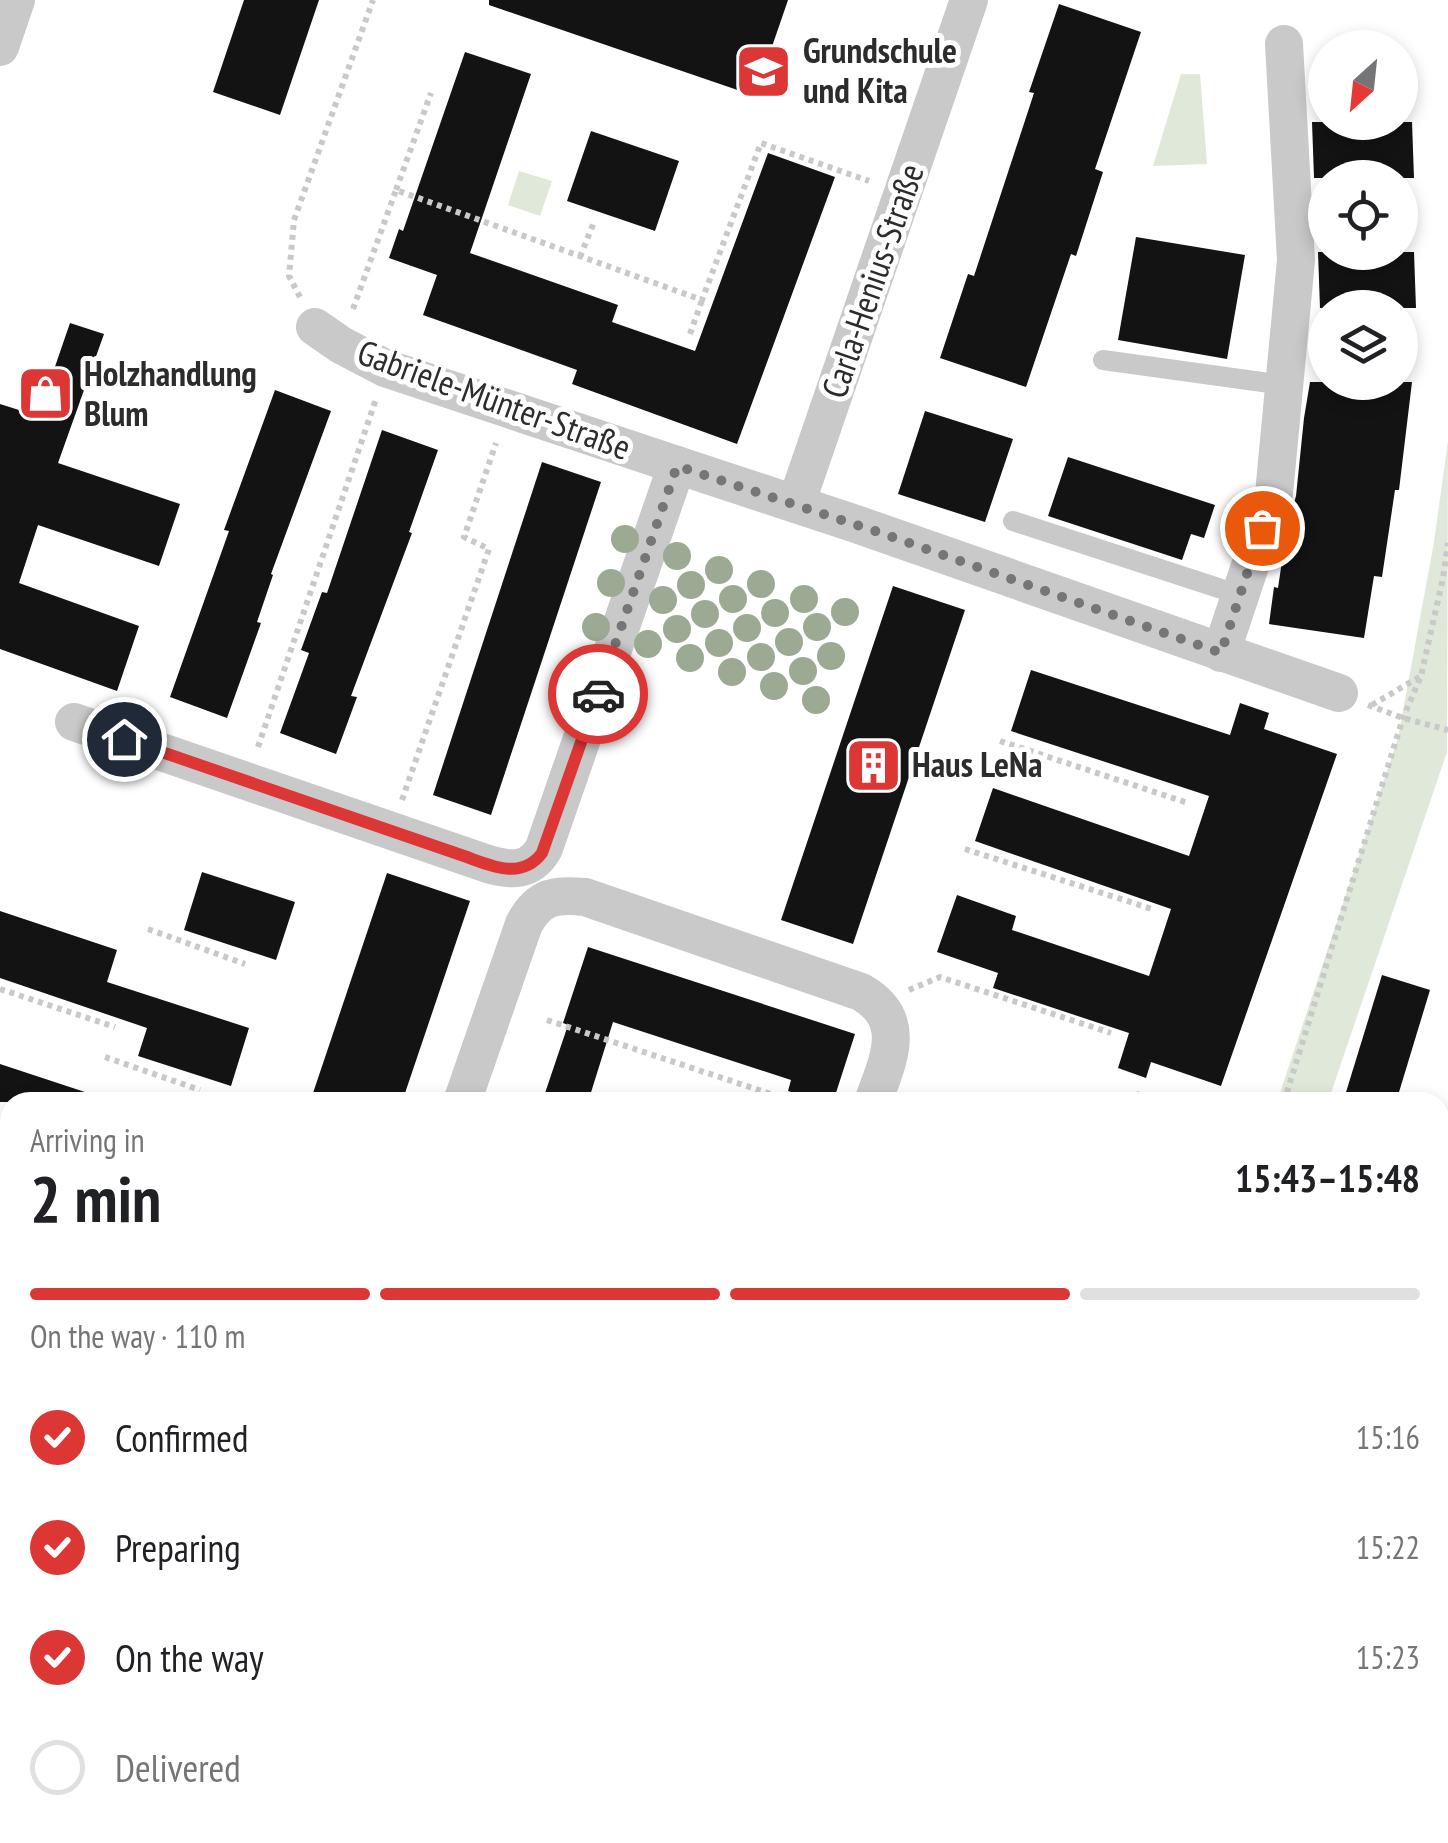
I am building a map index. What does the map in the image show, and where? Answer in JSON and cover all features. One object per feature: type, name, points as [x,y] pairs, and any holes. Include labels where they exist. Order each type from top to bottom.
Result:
[{"type":"street","points":[[0,47],[16,0]]},
{"type":"street","name":"Carla-Henius-Straße","points":[[796,504],[969,0]]},
{"type":"street","points":[[1221,653],[1274,494],[1296,260],[1284,44]]},
{"type":"street","name":"Gabriele-Münter-Straße","points":[[315,327],[385,368],[796,504],[1355,699]]},
{"type":"street","points":[[74,722],[488,864],[513,869],[529,866],[544,848],[677,466]]},
{"type":"street","points":[[465,1092],[524,924],[542,901],[566,896],[585,898],[768,959],[874,1000],[889,1023],[892,1036],[892,1049],[877,1092]]},
{"type":"lane","points":[[1102,360],[1284,385]]},
{"type":"lane","points":[[1013,522],[1240,596]]},
{"type":"path","points":[[315,327],[289,276],[294,220],[374,0]]},
{"type":"path","points":[[352,309],[431,93]]},
{"type":"path","points":[[690,334],[762,143],[903,194]]},
{"type":"path","points":[[396,190],[702,300]]},
{"type":"path","points":[[580,257],[594,222]]},
{"type":"path","points":[[256,752],[376,397]]},
{"type":"path","points":[[401,801],[489,548],[464,537],[496,441]]},
{"type":"path","points":[[1287,1092],[1403,718],[1421,676],[1448,543]]},
{"type":"path","points":[[1355,699],[1421,676]]},
{"type":"path","points":[[1355,699],[1448,730]]},
{"type":"path","points":[[1000,741],[1188,802]]},
{"type":"path","points":[[964,849],[1152,909]]},
{"type":"path","points":[[148,929],[245,964]]},
{"type":"path","points":[[908,991],[940,977],[1112,1033]]},
{"type":"path","points":[[0,988],[115,1027]]},
{"type":"path","points":[[547,1020],[765,1092]]},
{"type":"path","points":[[105,1058],[200,1090]]},
{"type":"green space","points":[[1181,74],[1200,74],[1207,164],[1153,166]]},
{"type":"green space","points":[[519,171],[552,181],[540,216],[508,205]]},
{"type":"green space","points":[[1448,441],[1447,752],[1331,1092],[1280,1092],[1398,738]]},
{"type":"building","points":[[244,0],[319,0],[280,115],[213,92]]},
{"type":"building","points":[[489,0],[788,0],[755,96],[489,5]]},
{"type":"building","points":[[1059,4],[1141,32],[1095,169],[1103,172],[1076,256],[1071,254],[1026,387],[940,358],[968,274],[974,276]]},
{"type":"building","points":[[465,52],[531,74],[470,253],[618,305],[612,322],[695,351],[768,153],[835,177],[737,444],[572,384],[577,370],[423,315],[437,275],[389,258],[399,229],[403,231]]},
{"type":"building","points":[[591,131],[679,161],[655,231],[567,201]]},
{"type":"building","points":[[1313,140],[1413,140],[1413,160],[1313,160]]},
{"type":"building","points":[[1136,237],[1245,255],[1227,359],[1118,340]]},
{"type":"building","points":[[1319,270],[1415,270],[1415,290],[1319,290]]},
{"type":"building","points":[[70,323],[104,334],[58,463],[180,504],[159,566],[38,525],[19,583],[139,626],[117,691],[0,649],[0,404],[38,416]]},
{"type":"building","points":[[275,390],[331,411],[271,574],[257,622],[261,623],[227,718],[170,697]]},
{"type":"building","points":[[1308,394],[1308,400],[1410,400],[1399,490],[1395,490],[1382,577],[1374,576],[1364,638],[1269,624],[1296,496]]},
{"type":"building","points":[[925,411],[1013,439],[985,522],[898,494]]},
{"type":"building","points":[[382,430],[438,450],[409,532],[412,533],[351,696],[357,697],[336,754],[280,733],[309,653],[301,650],[322,592],[327,593]]},
{"type":"building","points":[[1068,457],[1215,505],[1204,538],[1191,534],[1182,560],[1048,516]]},
{"type":"building","points":[[542,462],[601,482],[491,815],[433,795]]},
{"type":"building","name":"Haus LeNa","points":[[893,586],[965,610],[853,944],[781,920]]},
{"type":"building","points":[[1031,670],[1230,735],[1240,703],[1269,713],[1264,729],[1337,754],[1221,1086],[1151,1062],[1146,1078],[1118,1068],[1129,1033],[993,988],[998,973],[937,952],[957,895],[1016,916],[1012,930],[1149,976],[1171,909],[975,841],[993,788],[1189,856],[1209,796],[1011,731]]},
{"type":"building","points":[[202,872],[295,902],[276,960],[184,930]]},
{"type":"building","points":[[387,873],[470,901],[405,1092],[313,1092]]},
{"type":"building","points":[[0,911],[117,950],[107,982],[249,1028],[231,1086],[138,1056],[147,1028],[0,978]]},
{"type":"building","points":[[588,947],[855,1034],[836,1092],[791,1092],[788,1091],[791,1080],[613,1022],[591,1092],[545,1092],[568,1025],[563,1023]]},
{"type":"building","points":[[1382,975],[1430,990],[1399,1092],[1346,1092]]},
{"type":"building","points":[[0,1064],[85,1092],[0,1092]]},
{"type":"way so far","points":[[598,694],[677,466],[1221,653],[1262,528]]},
{"type":"place","name":"Grundschule und Kita","points":[[764,71]]},
{"type":"place","name":"Holzhandlung Blum","points":[[45,394]]},
{"type":"place","name":"Haus LeNa","points":[[873,765]]},
{"type":"route","points":[[124,739],[464,856],[513,869],[529,866],[542,853],[598,694]]}]
